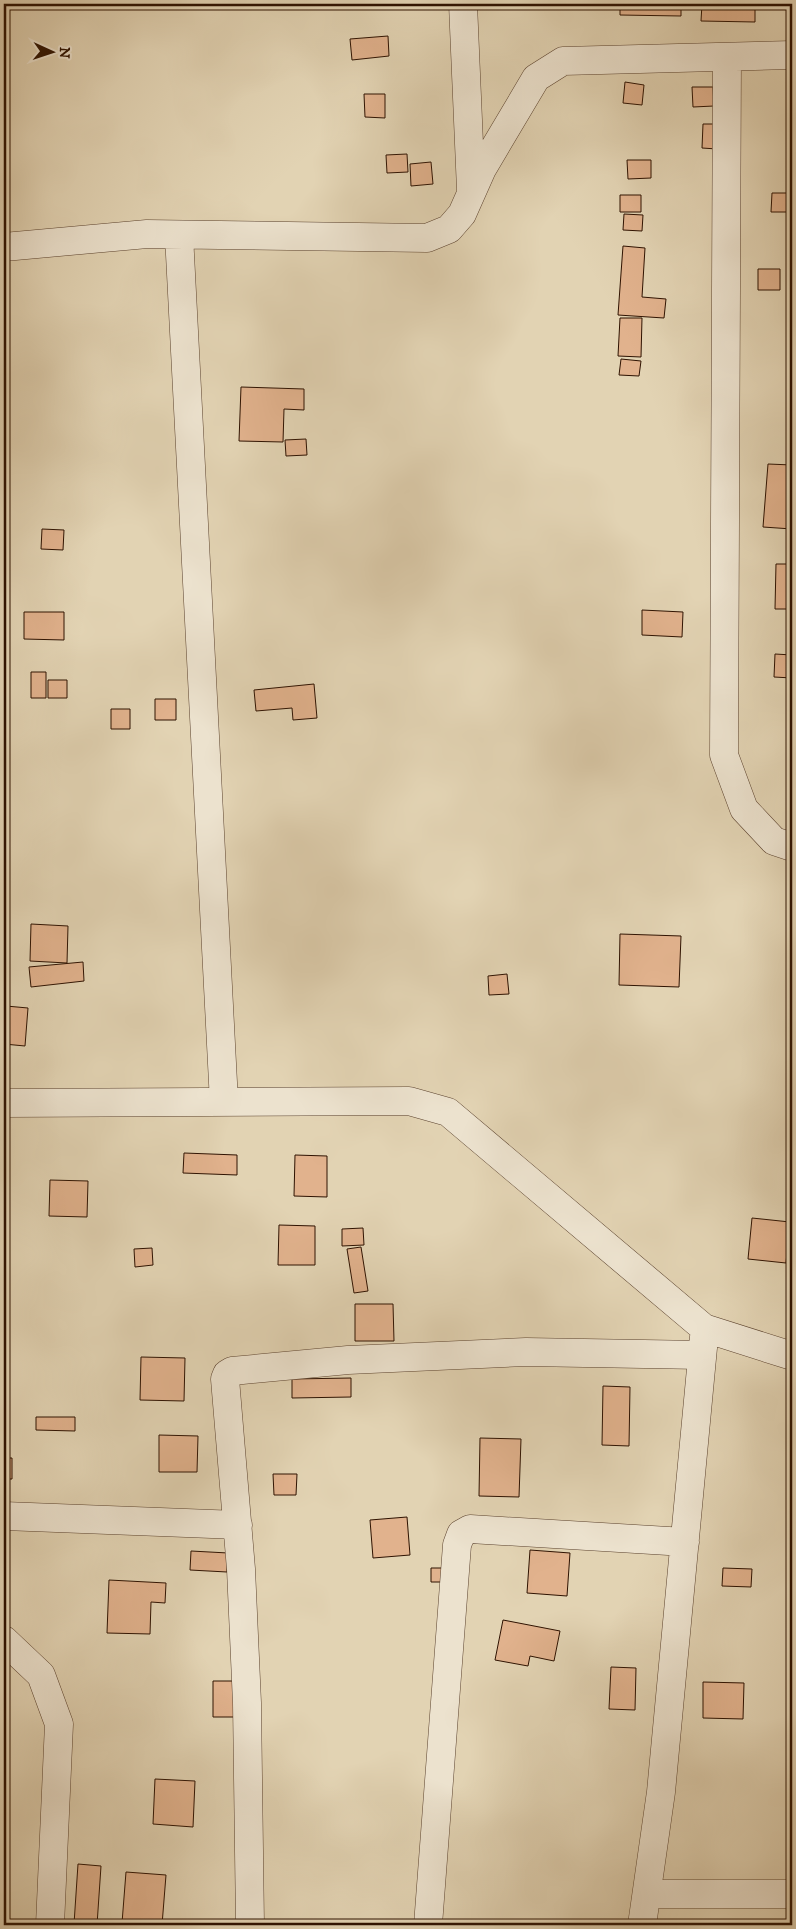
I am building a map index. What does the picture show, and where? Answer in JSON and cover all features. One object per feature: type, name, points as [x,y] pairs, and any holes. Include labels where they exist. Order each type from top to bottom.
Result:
[{"type":"street","points":[[463,4],[471,193]]},
{"type":"street","points":[[4,243],[147,234],[427,238],[449,229],[462,214],[482,170],[536,78],[563,62],[792,55]]},
{"type":"street","points":[[727,57],[724,755],[744,809],[774,841],[792,847]]},
{"type":"street","points":[[179,235],[224,1102]]},
{"type":"street","points":[[4,1103],[409,1101],[448,1112],[704,1328],[792,1356]]},
{"type":"street","points":[[642,1925],[661,1792],[704,1328]]},
{"type":"street","points":[[250,1925],[247,1703],[238,1525],[224,1379],[227,1374],[232,1371],[348,1360],[526,1352],[702,1355]]},
{"type":"street","points":[[4,1516],[238,1525]]},
{"type":"street","points":[[428,1925],[457,1545],[461,1534],[470,1529],[685,1542]]},
{"type":"street","points":[[4,1640],[41,1674],[60,1724],[50,1925]]},
{"type":"street","points":[[646,1894],[792,1894]]},
{"type":"building","points":[[620,4],[681,4],[681,16],[620,15]]},
{"type":"building","points":[[702,4],[755,4],[755,22],[701,21]]},
{"type":"building","points":[[388,36],[389,56],[352,60],[350,39]]},
{"type":"building","points":[[625,82],[644,85],[642,105],[623,103]]},
{"type":"building","points":[[692,87],[713,87],[714,106],[693,107]]},
{"type":"building","points":[[364,94],[385,94],[385,118],[365,117]]},
{"type":"building","points":[[703,124],[718,124],[717,149],[702,148]]},
{"type":"building","points":[[407,154],[408,172],[387,173],[386,155]]},
{"type":"building","points":[[627,160],[651,160],[651,178],[628,179]]},
{"type":"building","points":[[431,162],[433,184],[411,186],[410,164]]},
{"type":"building","points":[[772,193],[790,193],[789,212],[771,212]]},
{"type":"building","points":[[620,195],[641,195],[641,212],[620,212]]},
{"type":"building","points":[[624,214],[643,215],[642,231],[623,230]]},
{"type":"building","points":[[623,246],[645,248],[642,297],[666,299],[664,318],[618,315]]},
{"type":"building","points":[[758,269],[780,269],[780,290],[758,290]]},
{"type":"building","points":[[620,318],[642,318],[641,357],[618,356]]},
{"type":"building","points":[[621,359],[641,361],[639,376],[619,375]]},
{"type":"building","points":[[241,387],[304,389],[304,410],[284,409],[283,442],[239,441]]},
{"type":"building","points":[[306,439],[307,455],[286,456],[285,440]]},
{"type":"building","points":[[768,464],[792,465],[792,529],[763,527]]},
{"type":"building","points":[[42,529],[64,530],[63,550],[41,549]]},
{"type":"building","points":[[776,564],[792,564],[792,609],[775,609]]},
{"type":"building","points":[[642,610],[683,612],[682,637],[642,635]]},
{"type":"building","points":[[24,612],[64,612],[64,640],[24,639]]},
{"type":"building","points":[[775,654],[792,655],[792,678],[774,677]]},
{"type":"building","points":[[31,672],[46,672],[46,698],[31,698]]},
{"type":"building","points":[[48,680],[67,680],[67,698],[48,698]]},
{"type":"building","points":[[314,684],[317,718],[293,720],[292,708],[256,711],[254,690]]},
{"type":"building","points":[[155,699],[176,699],[176,720],[155,720]]},
{"type":"building","points":[[111,709],[130,709],[130,729],[111,729]]},
{"type":"building","points":[[31,924],[68,926],[67,963],[30,961]]},
{"type":"building","points":[[620,934],[681,936],[679,987],[619,985]]},
{"type":"building","points":[[83,962],[84,981],[31,987],[29,967]]},
{"type":"building","points":[[507,974],[509,994],[489,995],[488,976]]},
{"type":"building","points":[[6,1006],[28,1008],[25,1046],[4,1044]]},
{"type":"building","points":[[184,1153],[237,1155],[237,1175],[183,1173]]},
{"type":"building","points":[[295,1155],[327,1156],[327,1197],[294,1196]]},
{"type":"building","points":[[50,1180],[88,1181],[87,1217],[49,1216]]},
{"type":"building","points":[[752,1218],[790,1222],[786,1263],[748,1259]]},
{"type":"building","points":[[279,1225],[315,1226],[315,1265],[278,1265]]},
{"type":"building","points":[[363,1228],[364,1245],[342,1246],[342,1229]]},
{"type":"building","points":[[361,1247],[368,1291],[354,1293],[347,1249]]},
{"type":"building","points":[[152,1248],[153,1265],[135,1267],[134,1249]]},
{"type":"building","points":[[355,1304],[393,1304],[394,1341],[355,1341]]},
{"type":"building","points":[[141,1357],[185,1358],[184,1401],[140,1400]]},
{"type":"building","points":[[351,1378],[351,1397],[292,1398],[292,1379]]},
{"type":"building","points":[[603,1386],[630,1387],[629,1446],[602,1445]]},
{"type":"building","points":[[36,1417],[75,1417],[75,1431],[36,1430]]},
{"type":"building","points":[[159,1435],[198,1436],[197,1472],[159,1472]]},
{"type":"building","points":[[480,1438],[521,1439],[519,1497],[479,1496]]},
{"type":"building","points":[[4,1458],[12,1458],[12,1479],[4,1479]]},
{"type":"building","points":[[273,1474],[297,1474],[296,1495],[274,1495]]},
{"type":"building","points":[[407,1517],[410,1555],[373,1558],[370,1520]]},
{"type":"building","points":[[530,1550],[570,1553],[567,1596],[527,1593]]},
{"type":"building","points":[[191,1551],[228,1553],[227,1572],[190,1570]]},
{"type":"building","points":[[431,1568],[452,1568],[451,1582],[431,1582]]},
{"type":"building","points":[[723,1568],[752,1569],[751,1587],[722,1586]]},
{"type":"building","points":[[109,1580],[166,1583],[165,1603],[151,1602],[150,1634],[107,1633]]},
{"type":"building","points":[[503,1620],[560,1631],[554,1661],[530,1656],[528,1666],[495,1660]]},
{"type":"building","points":[[611,1667],[636,1668],[635,1710],[609,1709]]},
{"type":"building","points":[[213,1681],[235,1681],[235,1717],[213,1717]]},
{"type":"building","points":[[703,1682],[744,1683],[743,1719],[703,1718]]},
{"type":"building","points":[[155,1779],[195,1781],[193,1827],[153,1824]]},
{"type":"building","points":[[4,1839],[7,1839],[7,1864],[4,1864]]},
{"type":"building","points":[[78,1864],[101,1866],[97,1925],[74,1924]]},
{"type":"building","points":[[126,1872],[166,1875],[162,1925],[122,1923]]}]
